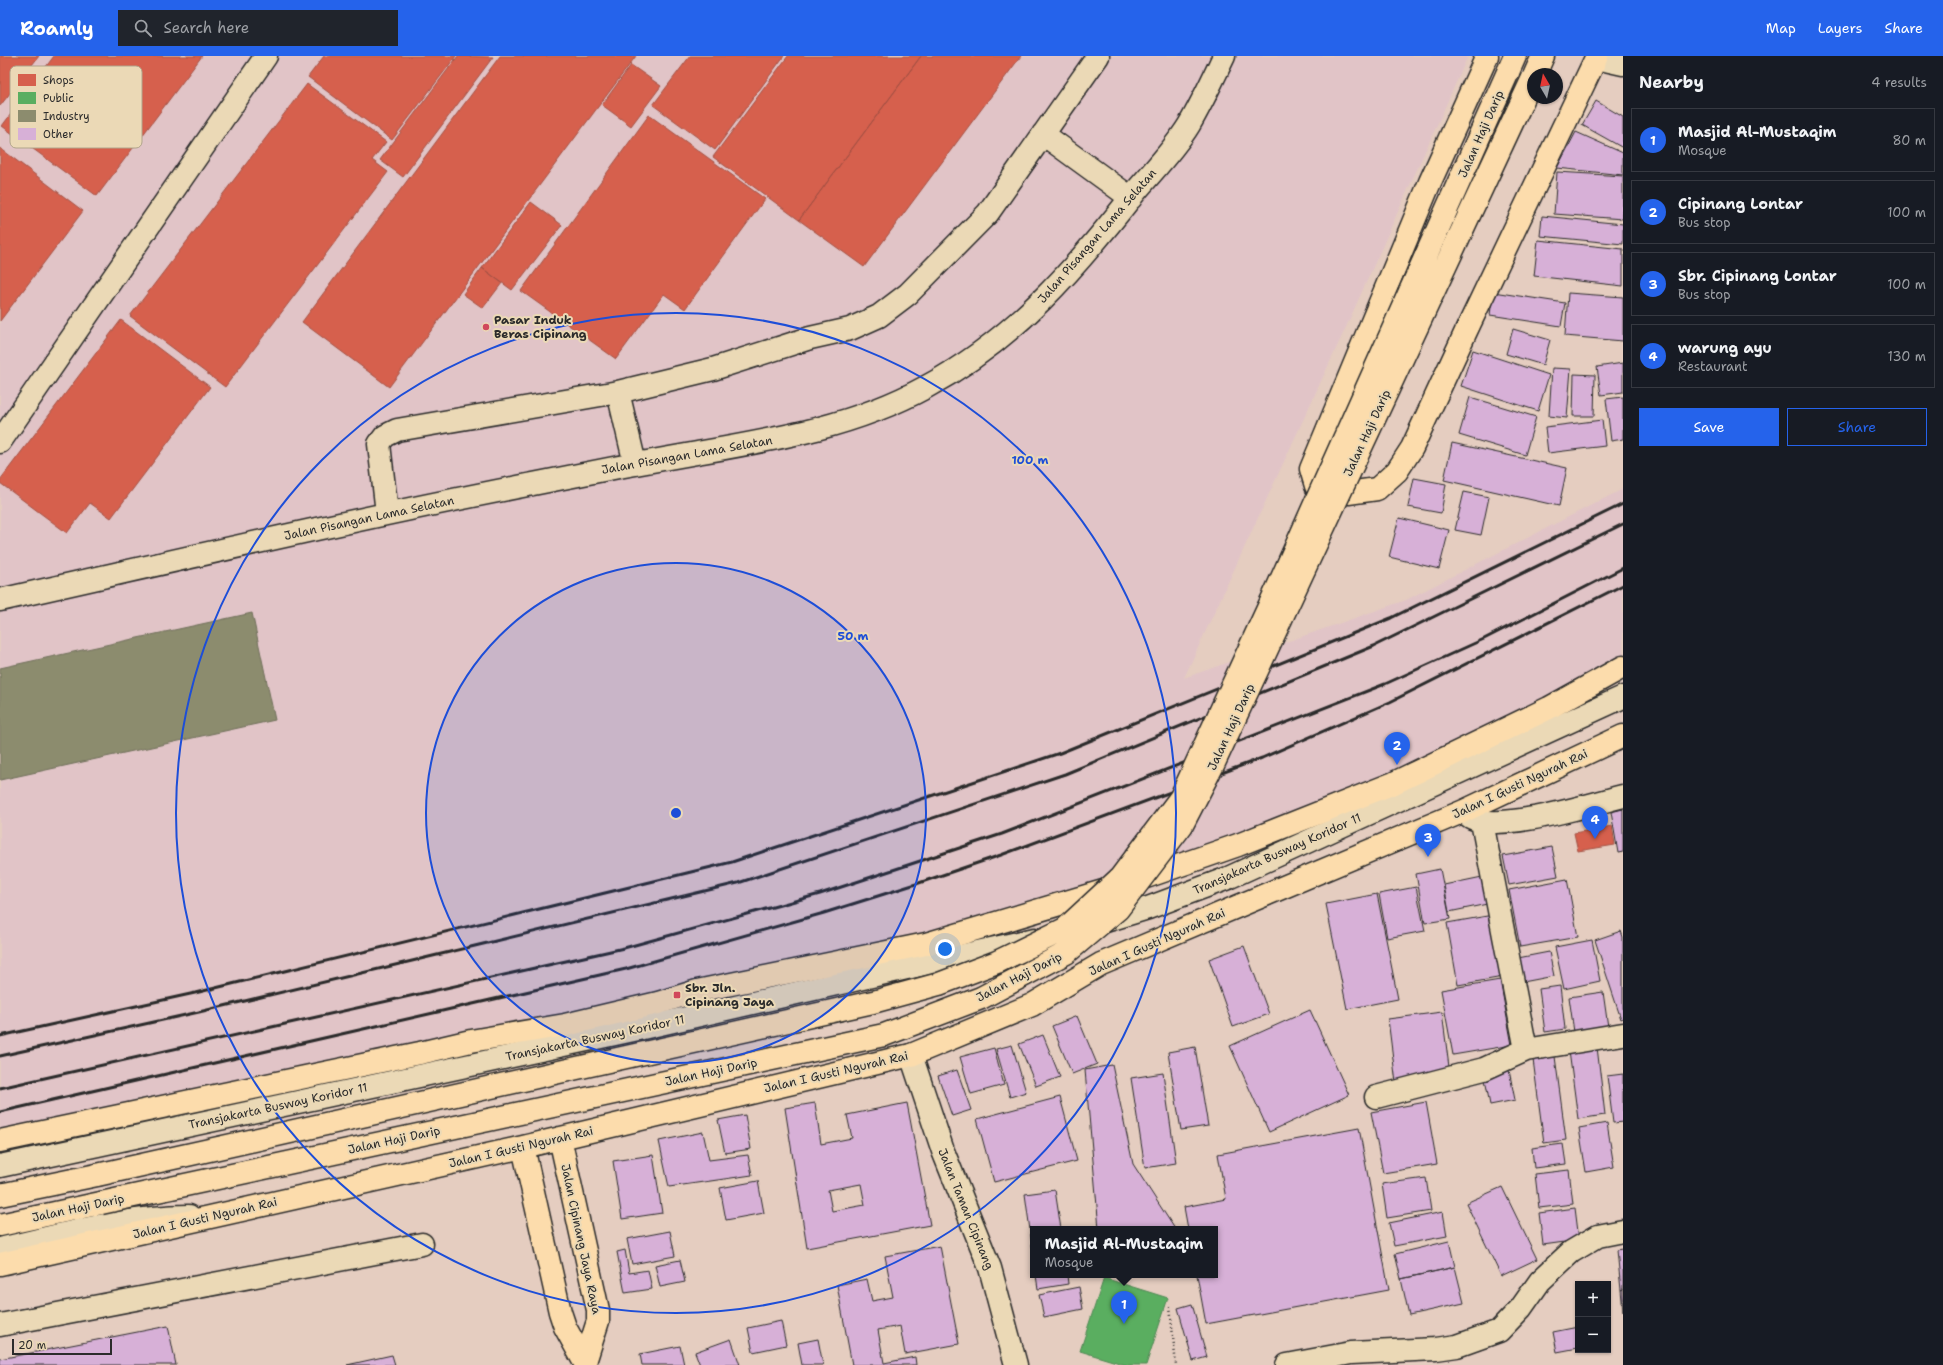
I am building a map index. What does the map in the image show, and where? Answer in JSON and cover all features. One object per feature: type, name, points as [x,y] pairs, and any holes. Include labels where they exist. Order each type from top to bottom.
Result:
[{"type":"main road","points":[[1487,56],[1430,182],[1311,469],[1316,486],[1348,493],[1377,489],[1397,471],[1412,448],[1596,57]]},
{"type":"main road","name":"Jalan Haji Darip","points":[[0,1195],[873,1002],[939,984],[997,962],[1065,929],[1120,878],[1181,797],[1277,589],[1511,64]]},
{"type":"main road","name":"Jalan Haji Darip","points":[[0,1225],[884,1035],[981,998],[1066,953],[1118,909],[1182,824],[1216,758],[1527,91]]},
{"type":"main road","points":[[0,1141],[472,1041],[565,1025],[658,1003],[697,991],[926,944],[1120,886],[1245,842],[1394,783],[1549,708],[1622,670]]},
{"type":"main road","name":"Jalan I Gusti Ngurah Rai","points":[[0,1264],[523,1147],[911,1054],[1032,1005],[1101,964],[1464,811],[1623,736]]},
{"type":"main road","name":"Jalan Cipinang Jaya Raya","points":[[560,1138],[598,1310],[598,1321],[586,1364]]},
{"type":"main road","name":"Jalan Cipinang Jaya Raya","points":[[523,1147],[560,1312],[565,1327],[586,1364]]},
{"type":"street","points":[[0,442],[266,56]]},
{"type":"street","points":[[387,513],[379,444],[385,436],[397,430],[618,392],[713,369],[810,338],[850,329],[879,316],[908,294],[988,213],[1098,56]]},
{"type":"street","name":"Jalan Pisangan Lama Selatan","points":[[0,600],[387,513],[635,464],[782,438],[836,425],[888,406],[928,386],[967,362],[1012,329],[1052,291],[1131,198],[1187,127],[1224,56]]},
{"type":"street","points":[[1596,57],[1623,64]]},
{"type":"street","points":[[1043,134],[1131,198]]},
{"type":"street","points":[[618,392],[635,464]]},
{"type":"street","name":"Transjakarta Busway Koridor 11","points":[[0,1166],[638,1029],[834,983],[946,960],[1105,922],[1228,878],[1623,697]]},
{"type":"street","points":[[1464,811],[1475,821],[1522,821],[1623,796]]},
{"type":"street","points":[[1482,822],[1526,1050]]},
{"type":"street","points":[[1376,1097],[1484,1069],[1526,1050],[1623,1034]]},
{"type":"street","name":"Jalan Taman Cipinang","points":[[911,1054],[943,1151],[990,1268],[1016,1365]]},
{"type":"street","points":[[0,1248],[116,1223],[167,1216],[218,1216]]},
{"type":"street","points":[[1287,1365],[1429,1350],[1457,1356],[1498,1332],[1520,1308],[1540,1281],[1571,1252],[1598,1236],[1623,1231]]},
{"type":"street","points":[[0,1325],[422,1244]]},
{"type":"path","points":[[1170,1307],[1176,1365]]},
{"type":"shaded area","points":[[0,56],[1468,56],[1347,325],[1184,678],[1406,600],[1623,489],[1623,667],[1394,783],[926,944],[0,1141]]},
{"type":"building: Shops","points":[[0,56],[39,56],[31,66],[10,66],[10,93],[0,106]]},
{"type":"building: Shops","points":[[54,56],[202,56],[142,136],[142,66],[47,66]]},
{"type":"building: Shops","points":[[324,56],[456,56],[392,140],[308,77]]},
{"type":"building: Shops","points":[[458,56],[493,57],[403,177],[380,160]]},
{"type":"building: Shops","points":[[500,56],[636,56],[389,387],[302,322]]},
{"type":"building: Shops","points":[[690,56],[784,56],[715,150],[653,105]]},
{"type":"building: Shops","points":[[788,56],[921,56],[799,220],[713,157]]},
{"type":"building: Shops","points":[[921,56],[1021,56],[864,267],[799,220]]},
{"type":"building: Shops","points":[[631,65],[661,86],[631,126],[602,105]]},
{"type":"building: Shops","points":[[307,84],[386,142],[372,160],[388,172],[225,387],[130,316]]},
{"type":"building: Shops","points":[[10,115],[10,132],[2,126]]},
{"type":"building: Shops","points":[[649,115],[765,199],[685,309],[664,294],[616,359],[521,291]]},
{"type":"building: Shops","points":[[0,148],[83,211],[0,321]]},
{"type":"building: Shops","points":[[32,148],[133,148],[97,196]]},
{"type":"building: Shops","points":[[531,202],[562,225],[512,290],[482,268]]},
{"type":"building: Shops","points":[[482,268],[502,283],[483,308],[463,294]]},
{"type":"building: Shops","points":[[121,320],[210,387],[111,518],[90,503],[67,533],[0,483],[0,480]]},
{"type":"building: Shops","points":[[1612,826],[1615,845],[1578,851],[1574,833]]},
{"type":"building: Public","points":[[1104,1278],[1168,1298],[1146,1365],[1126,1365],[1080,1351]]},
{"type":"building: Industry","points":[[252,613],[275,720],[0,780],[0,668]]},
{"type":"building: Other","points":[[1596,101],[1623,117],[1623,148],[1582,125]]},
{"type":"building: Other","points":[[1576,132],[1623,153],[1623,175],[1557,168]]},
{"type":"building: Other","points":[[1557,172],[1623,176],[1623,219],[1554,214]]},
{"type":"building: Other","points":[[1542,216],[1623,224],[1623,244],[1540,236]]},
{"type":"building: Other","points":[[1538,240],[1623,249],[1623,286],[1534,276]]},
{"type":"building: Other","points":[[1493,292],[1565,303],[1561,326],[1490,315]]},
{"type":"building: Other","points":[[1568,293],[1623,297],[1623,341],[1565,336]]},
{"type":"building: Other","points":[[1513,329],[1550,340],[1543,365],[1506,354]]},
{"type":"building: Other","points":[[1473,350],[1549,375],[1538,411],[1461,386]]},
{"type":"building: Other","points":[[1623,363],[1623,392],[1601,395],[1597,367]]},
{"type":"building: Other","points":[[1552,368],[1571,369],[1567,418],[1549,416]]},
{"type":"building: Other","points":[[1574,374],[1595,375],[1594,416],[1573,416]]},
{"type":"building: Other","points":[[1470,397],[1536,417],[1525,455],[1459,435]]},
{"type":"building: Other","points":[[1623,397],[1623,439],[1611,441],[1606,399]]},
{"type":"building: Other","points":[[1602,420],[1605,446],[1548,453],[1545,427]]},
{"type":"building: Other","points":[[1452,443],[1567,468],[1559,506],[1444,480]]},
{"type":"building: Other","points":[[1414,478],[1446,484],[1441,513],[1408,507]]},
{"type":"building: Other","points":[[1464,492],[1489,497],[1481,535],[1455,530]]},
{"type":"building: Other","points":[[1399,518],[1449,530],[1439,569],[1389,557]]},
{"type":"building: Other","points":[[1623,809],[1623,852],[1618,853],[1611,812]]},
{"type":"building: Other","points":[[1552,847],[1558,876],[1509,885],[1503,856]]},
{"type":"building: Other","points":[[1440,869],[1450,919],[1425,923],[1416,874]]},
{"type":"building: Other","points":[[1487,876],[1492,903],[1449,912],[1444,885]]},
{"type":"building: Other","points":[[1567,879],[1578,937],[1520,947],[1509,890]]},
{"type":"building: Other","points":[[1416,887],[1425,931],[1387,938],[1379,894]]},
{"type":"building: Other","points":[[1377,894],[1398,999],[1347,1009],[1326,904]]},
{"type":"building: Other","points":[[1493,915],[1503,977],[1458,985],[1447,923]]},
{"type":"building: Other","points":[[1621,931],[1623,937],[1623,1018],[1621,1019],[1595,940]]},
{"type":"building: Other","points":[[1592,940],[1600,981],[1564,989],[1555,947]]},
{"type":"building: Other","points":[[1244,946],[1269,1014],[1233,1027],[1209,959]]},
{"type":"building: Other","points":[[1549,952],[1554,976],[1523,982],[1518,958]]},
{"type":"building: Other","points":[[1500,980],[1512,1045],[1453,1055],[1441,990]]},
{"type":"building: Other","points":[[1560,986],[1565,1029],[1545,1032],[1539,989]]},
{"type":"building: Other","points":[[1603,992],[1608,1027],[1574,1032],[1569,997]]},
{"type":"building: Other","points":[[1310,1010],[1349,1095],[1269,1132],[1230,1046]]},
{"type":"building: Other","points":[[1442,1012],[1450,1075],[1396,1083],[1388,1019]]},
{"type":"building: Other","points":[[1077,1016],[1097,1064],[1072,1074],[1052,1026]]},
{"type":"building: Other","points":[[1043,1035],[1060,1077],[1036,1086],[1019,1044]]},
{"type":"building: Other","points":[[1012,1045],[1026,1092],[1010,1097],[996,1049]]},
{"type":"building: Other","points":[[1195,1047],[1208,1126],[1181,1130],[1168,1052]]},
{"type":"building: Other","points":[[1597,1047],[1605,1115],[1578,1119],[1569,1051]]},
{"type":"building: Other","points":[[994,1048],[1004,1085],[971,1094],[960,1057]]},
{"type":"building: Other","points":[[1554,1049],[1566,1140],[1544,1143],[1532,1052]]},
{"type":"building: Other","points":[[1112,1065],[1133,1164],[1173,1226],[1099,1226],[1085,1070]]},
{"type":"building: Other","points":[[957,1070],[971,1110],[952,1116],[938,1076]]},
{"type":"building: Other","points":[[1509,1070],[1515,1100],[1490,1105],[1484,1074]]},
{"type":"building: Other","points":[[1163,1073],[1176,1163],[1145,1168],[1131,1078]]},
{"type":"building: Other","points":[[1623,1074],[1623,1122],[1613,1123],[1607,1076]]},
{"type":"building: Other","points":[[1060,1097],[1077,1161],[994,1182],[977,1119]]},
{"type":"building: Other","points":[[1426,1102],[1437,1164],[1383,1173],[1371,1112]]},
{"type":"building: Other","points":[[815,1103],[821,1144],[852,1138],[847,1115],[907,1103],[930,1225],[807,1248],[785,1108]],"holes":[[[861,1184],[865,1205],[832,1211],[828,1190]]]},
{"type":"building: Other","points":[[745,1115],[751,1149],[725,1153],[718,1120]]},
{"type":"building: Other","points":[[1607,1123],[1614,1167],[1586,1172],[1579,1128]]},
{"type":"building: Other","points":[[1359,1128],[1389,1290],[1206,1324],[1198,1278],[1218,1278],[1218,1226],[1187,1226],[1184,1207],[1226,1199],[1218,1154]]},
{"type":"building: Other","points":[[703,1132],[709,1160],[748,1155],[752,1175],[669,1187],[659,1141]]},
{"type":"building: Other","points":[[1563,1144],[1566,1164],[1534,1168],[1532,1148]]},
{"type":"building: Other","points":[[653,1155],[662,1213],[622,1219],[613,1161]]},
{"type":"building: Other","points":[[1569,1170],[1573,1204],[1539,1208],[1535,1174]]},
{"type":"building: Other","points":[[1426,1178],[1431,1211],[1387,1218],[1382,1184]]},
{"type":"building: Other","points":[[758,1181],[764,1213],[726,1220],[720,1188]]},
{"type":"building: Other","points":[[1502,1187],[1537,1259],[1501,1276],[1466,1203]]},
{"type":"building: Other","points":[[1055,1190],[1061,1226],[1030,1226],[1030,1230],[1025,1194]]},
{"type":"building: Other","points":[[1575,1208],[1579,1240],[1543,1245],[1539,1213]]},
{"type":"building: Other","points":[[1443,1212],[1447,1236],[1394,1246],[1389,1223]]},
{"type":"building: Other","points":[[670,1231],[675,1256],[632,1264],[627,1239]]},
{"type":"building: Other","points":[[1449,1241],[1455,1267],[1401,1279],[1395,1254]]},
{"type":"building: Other","points":[[940,1246],[959,1344],[905,1354],[900,1326],[878,1330],[884,1363],[915,1357],[916,1365],[852,1365],[837,1285],[867,1279],[872,1301],[893,1297],[885,1256]]},
{"type":"building: Other","points":[[1623,1249],[1623,1289],[1621,1290],[1617,1250]]},
{"type":"building: Other","points":[[625,1250],[629,1273],[648,1270],[652,1289],[625,1293],[617,1252]]},
{"type":"building: Other","points":[[680,1260],[685,1282],[660,1287],[655,1265]]},
{"type":"building: Other","points":[[1455,1267],[1464,1303],[1409,1315],[1401,1279]]},
{"type":"building: Other","points":[[1036,1278],[1067,1278],[1068,1284],[1038,1289]]},
{"type":"building: Other","points":[[1079,1287],[1083,1309],[1044,1317],[1039,1295]]},
{"type":"building: Other","points":[[1623,1289],[1623,1311],[1621,1290]]},
{"type":"building: Other","points":[[1192,1304],[1207,1357],[1193,1361],[1178,1308]]},
{"type":"building: Other","points":[[781,1321],[786,1345],[753,1352],[748,1328]]},
{"type":"building: Other","points":[[168,1326],[176,1365],[0,1365],[0,1359]]},
{"type":"building: Other","points":[[1575,1328],[1575,1349],[1557,1352],[1553,1332]]},
{"type":"building: Other","points":[[731,1339],[740,1365],[700,1365],[695,1352]]},
{"type":"building: Other","points":[[818,1339],[823,1365],[802,1365],[798,1343]]},
{"type":"building: Other","points":[[680,1346],[684,1365],[642,1365],[640,1354]]},
{"type":"building: Other","points":[[392,1355],[395,1365],[347,1365]]},
{"type":"railway","points":[[0,1036],[195,993],[732,862],[1060,753],[1391,618],[1623,504]]},
{"type":"railway","points":[[0,1056],[199,1012],[738,883],[1065,774],[1374,646],[1623,524]]},
{"type":"railway","points":[[0,1088],[624,948],[820,894],[1002,834],[1385,684],[1484,639],[1623,568]]},
{"type":"railway","points":[[0,1112],[626,969],[824,913],[916,884],[1001,855],[1262,758],[1390,702],[1623,585]]},
{"type":"place","name":"Pasar Induk Beras Cipinang","points":[[486,327]]},
{"type":"place","name":"Cipinang Lontar","points":[[1397,765]]},
{"type":"place","name":"warung ayu","points":[[1595,839]]},
{"type":"place","name":"Sbr. Cipinang Lontar","points":[[1428,857]]},
{"type":"place","name":"Sbr. Jln. Cipinang Jaya","points":[[677,995]]},
{"type":"place","name":"Masjid Al-Mustaqim","points":[[1124,1324]]}]
